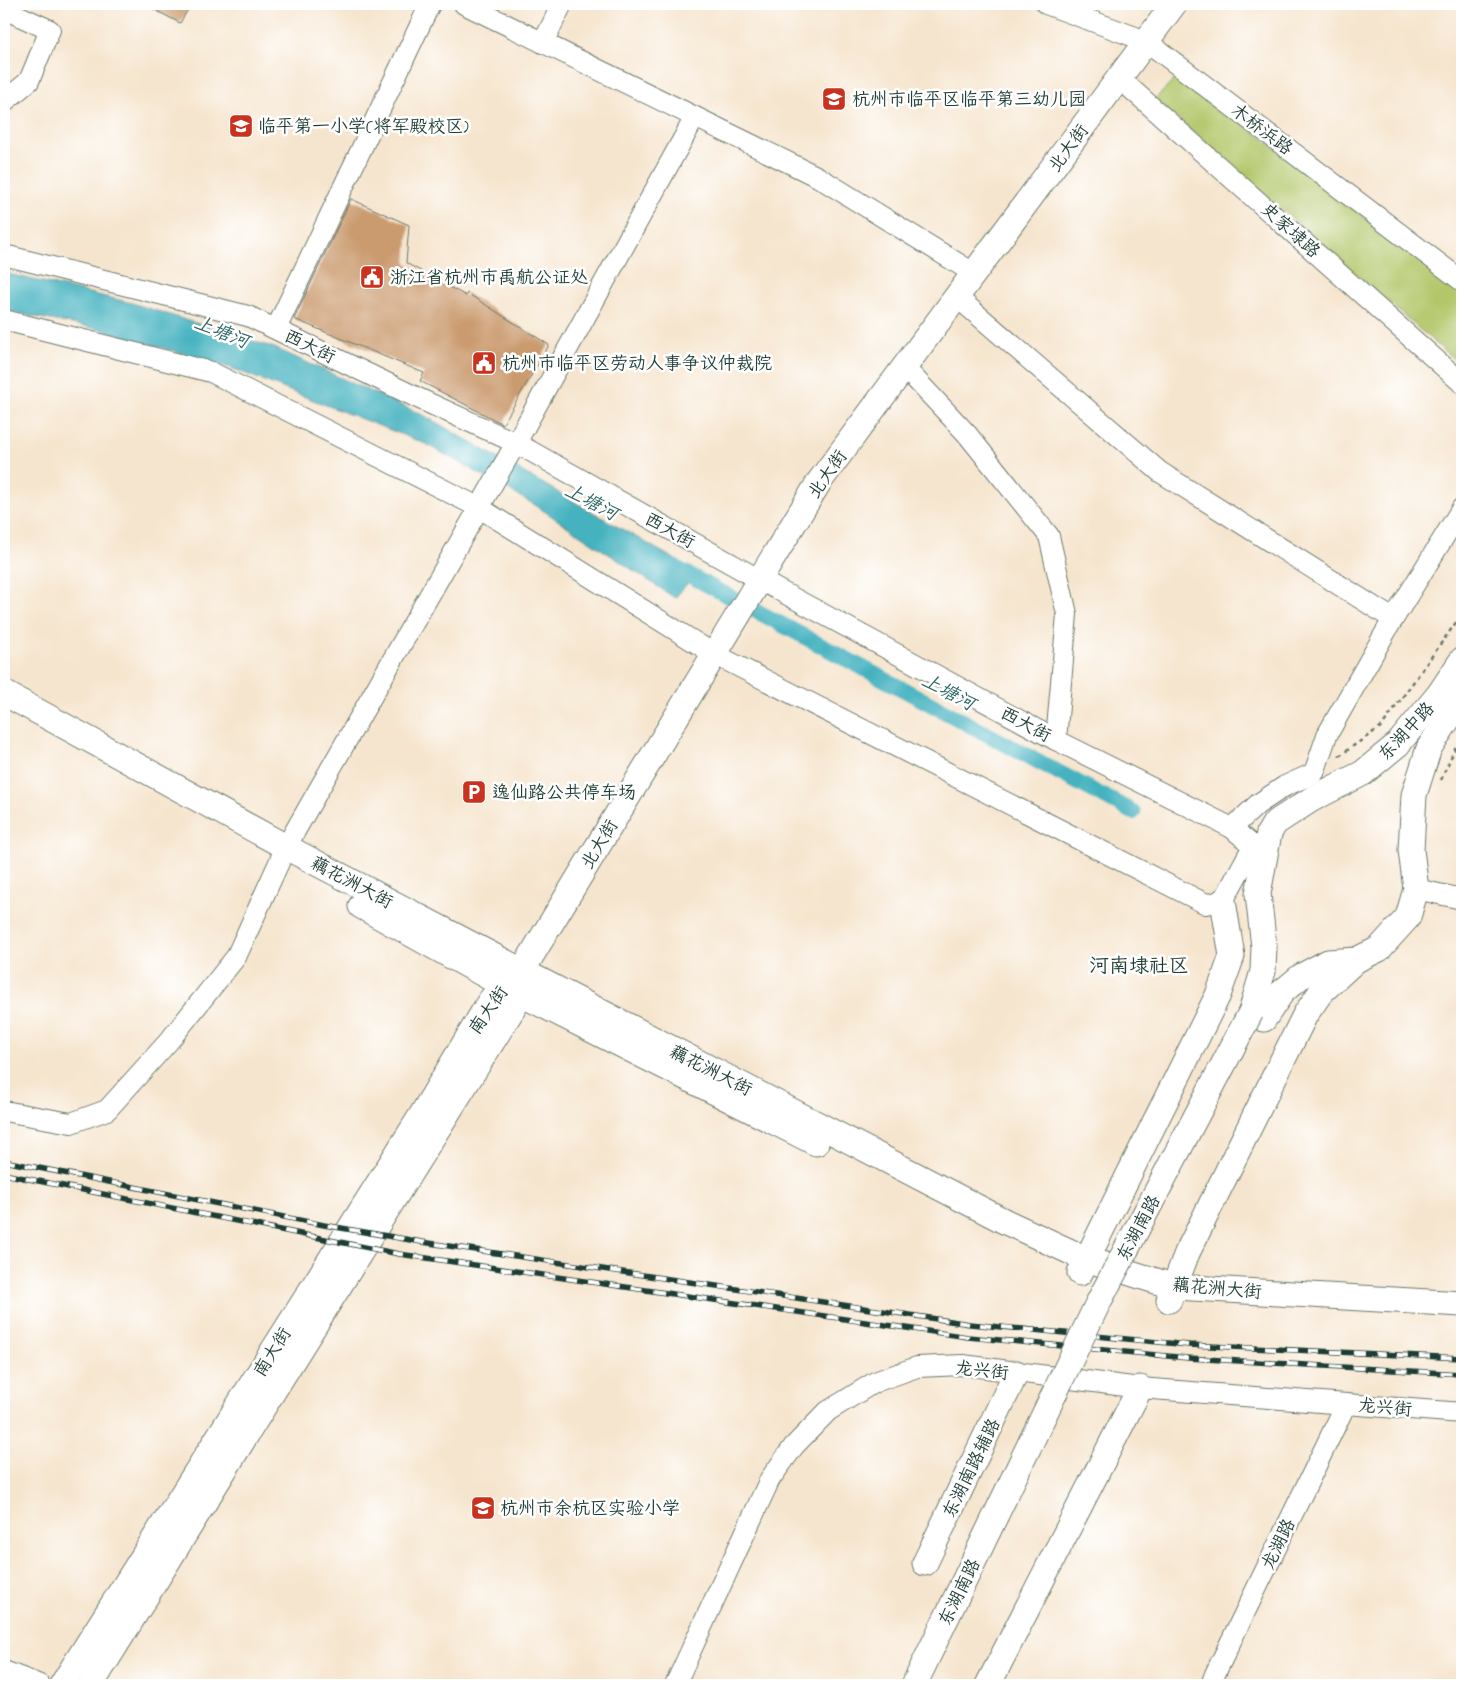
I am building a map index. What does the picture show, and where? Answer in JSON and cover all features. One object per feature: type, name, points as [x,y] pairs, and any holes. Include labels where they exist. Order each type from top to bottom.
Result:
[{"type":"main road","name":"北大街","points":[[516,983],[820,482],[1174,4]]},
{"type":"main road","name":"东湖中路","points":[[1336,788],[1363,773],[1398,744],[1440,693],[1462,660]]},
{"type":"main road","name":"藕花洲大街","points":[[4,693],[282,853],[516,983],[1002,1238],[1172,1294],[1462,1316]]},
{"type":"main road","name":"东湖中路","points":[[1416,890],[1411,850],[1414,796],[1429,748],[1462,698]]},
{"type":"main road","name":"藕花洲大街","points":[[4,710],[282,853]]},
{"type":"main road","name":"东湖南路","points":[[932,1685],[1087,1355],[1258,1016],[1264,947],[1258,894],[1260,847],[1275,823],[1312,799],[1336,788]]},
{"type":"main road","points":[[1172,1294],[1187,1253],[1305,1015],[1321,992],[1356,960],[1379,949],[1408,917],[1416,890]]},
{"type":"main road","points":[[1083,1266],[1218,996],[1232,956],[1215,903]]},
{"type":"main road","name":"东湖南路","points":[[914,1685],[1097,1305],[1258,1016],[1300,976],[1328,962],[1356,960]]},
{"type":"main road","name":"南大街","points":[[62,1685],[421,1116],[490,1001],[516,983]]},
{"type":"main road","name":"南大街","points":[[91,1685],[268,1398],[516,983]]},
{"type":"main road","name":"藕花洲大街","points":[[1172,1294],[1462,1304]]},
{"type":"main road","name":"东湖南路辅路","points":[[925,1563],[1016,1373]]},
{"type":"main road","points":[[988,1685],[1140,1388]]},
{"type":"street","points":[[276,329],[430,4]]},
{"type":"street","points":[[464,4],[818,177],[975,274]]},
{"type":"street","points":[[543,42],[562,4]]},
{"type":"street","name":"木桥浜路","points":[[1046,4],[1146,41],[1462,281]]},
{"type":"street","points":[[4,9],[50,30],[29,81],[4,102]]},
{"type":"street","name":"史家埭路","points":[[1119,78],[1462,383]]},
{"type":"street","points":[[4,1110],[71,1123],[107,1110],[169,1041],[236,957],[282,853],[516,443],[695,117]]},
{"type":"street","name":"西大街","points":[[4,255],[248,316],[276,329],[516,443],[760,580],[1056,740],[1232,828],[1260,847]]},
{"type":"street","points":[[958,298],[1160,472],[1393,619]]},
{"type":"street","points":[[4,320],[210,372],[478,507],[714,654],[1215,903],[1260,847]]},
{"type":"street","points":[[906,368],[968,434],[1049,536],[1067,614],[1056,740]]},
{"type":"street","points":[[1232,828],[1258,804],[1285,786],[1314,773],[1327,735],[1393,619],[1462,508]]},
{"type":"street","points":[[1416,890],[1462,899]]},
{"type":"street","name":"龙兴街","points":[[675,1685],[770,1480],[794,1446],[828,1411],[875,1382],[917,1367],[963,1365],[1140,1388],[1462,1413]]},
{"type":"street","name":"龙湖路","points":[[1212,1685],[1219,1665],[1346,1404]]},
{"type":"street","points":[[4,1671],[40,1685]]},
{"type":"path","points":[[1314,773],[1382,726],[1462,614]]},
{"type":"green space","points":[[1180,74],[1462,294],[1462,366],[1155,99]]},
{"type":"water","points":[[4,273],[132,303],[275,348],[425,416],[697,572],[675,598],[535,505],[426,444],[231,368],[103,330],[4,311]]},
{"type":"building","points":[[144,4],[191,4],[180,23]]},
{"type":"building","name":"浙江省杭州市禹航公证处","points":[[351,199],[409,225],[406,263],[466,296],[467,293],[549,345],[503,424],[420,381],[424,373],[294,319]]},
{"type":"waterway","name":"上塘河","points":[[674,567],[1133,812]]},
{"type":"railway","points":[[4,1161],[324,1225],[422,1242],[970,1324],[1189,1345],[1462,1358]]},
{"type":"railway","points":[[4,1174],[399,1254],[968,1337],[1188,1358],[1462,1374]]},
{"type":"place","name":"杭州市临平区临平第三幼儿园","points":[[834,99]]},
{"type":"place","name":"临平第一小学(将军殿校区)","points":[[241,126]]},
{"type":"place","name":"浙江省杭州市禹航公证处","points":[[372,277]]},
{"type":"place","name":"杭州市临平区劳动人事争议仲裁院","points":[[484,363]]},
{"type":"place","name":"逸仙路公共停车场","points":[[474,792]]},
{"type":"place","name":"杭州市余杭区实验小学","points":[[483,1508]]},
{"type":"district","name":"河南埭社区","points":[[1139,965]]}]
